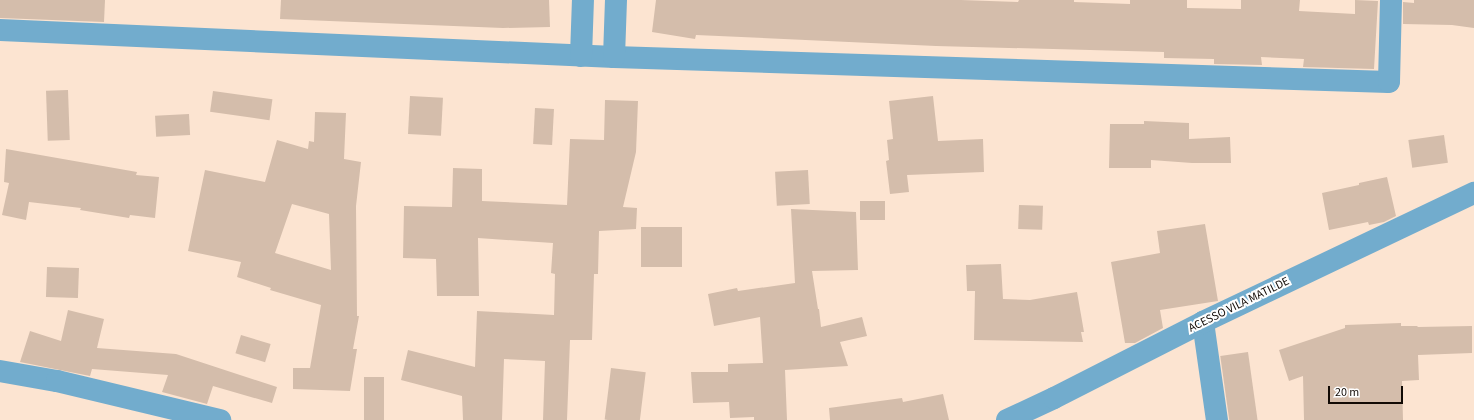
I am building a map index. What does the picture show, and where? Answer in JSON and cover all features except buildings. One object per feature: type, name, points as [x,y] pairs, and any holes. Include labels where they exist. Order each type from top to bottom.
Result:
[{"type":"street","points":[[581,56],[583,0]]},
{"type":"street","points":[[614,57],[616,0]]},
{"type":"street","points":[[0,30],[581,56],[1389,82],[1391,0]]},
{"type":"street","name":"ACESSO VILA MATILDE","points":[[1006,420],[1054,398],[1202,322],[1474,193]]},
{"type":"street","points":[[1202,322],[1217,420]]},
{"type":"street","points":[[0,371],[56,381],[220,420]]}]
